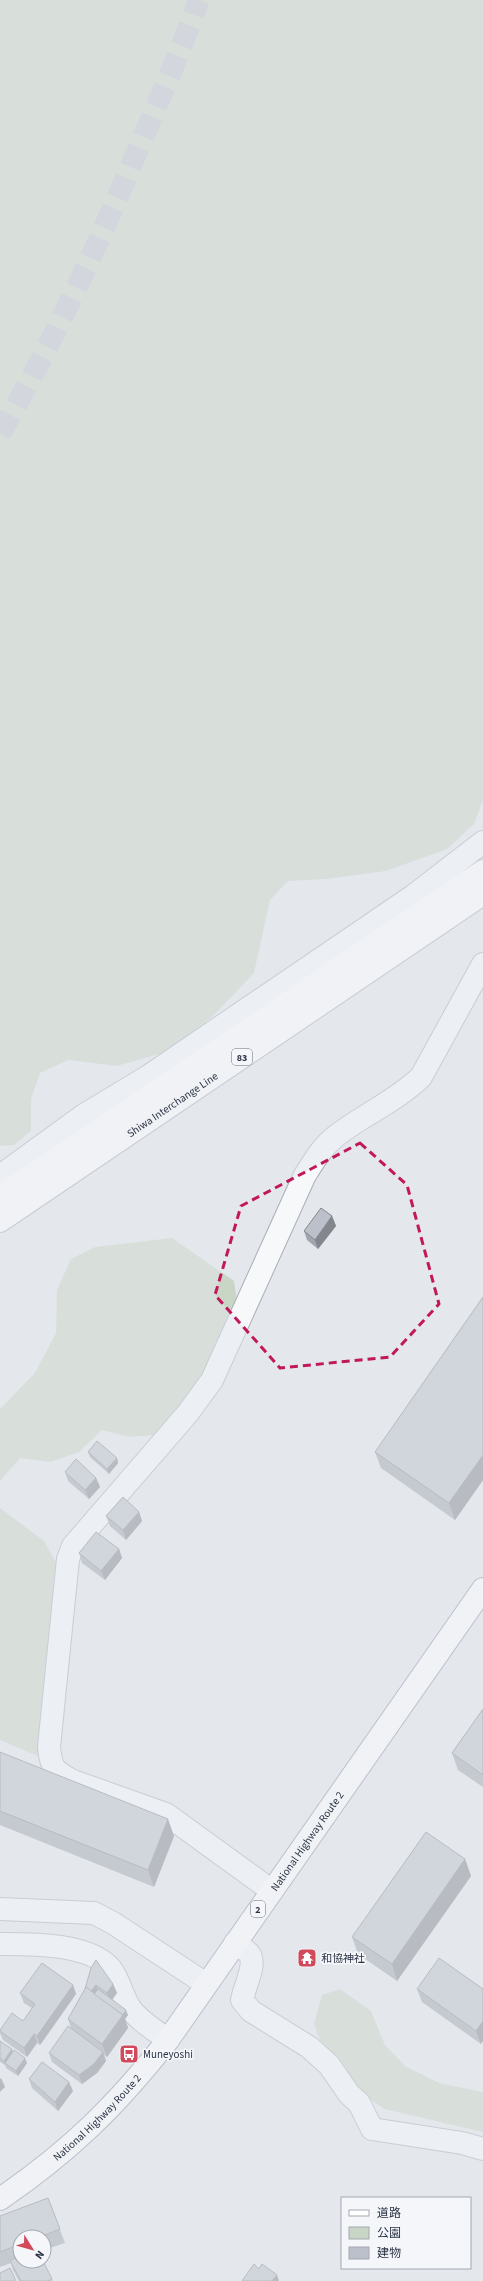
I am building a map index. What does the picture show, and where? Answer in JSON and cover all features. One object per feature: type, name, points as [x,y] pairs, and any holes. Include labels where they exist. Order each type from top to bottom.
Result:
[{"type":"main road","name":"Shiwa Interchange Line","points":[[0,1196],[483,871]]},
{"type":"main road","name":"Shiwa Interchange Line","points":[[0,1221],[483,894]]},
{"type":"main road","name":"National Highway Route 2","points":[[0,2199],[42,2170],[77,2141],[136,2080],[168,2040],[483,1589]]},
{"type":"street","points":[[0,1176],[84,1115],[147,1077],[413,896],[483,842]]},
{"type":"street","points":[[272,1891],[166,1814],[73,1782],[59,1774],[51,1763],[49,1747],[68,1559],[73,1546],[188,1413],[212,1380],[305,1175],[320,1152],[335,1137],[407,1090],[421,1077],[483,964]]},
{"type":"street","points":[[0,1909],[94,1913],[113,1923],[206,1984]]},
{"type":"street","points":[[235,1943],[250,1954],[252,1966],[244,1988],[242,2000],[251,2011],[309,2047],[329,2065],[349,2094],[359,2103],[372,2130],[462,2143],[483,2149]]},
{"type":"street","points":[[0,1944],[35,1944],[86,1953],[99,1958],[111,1970],[130,2008],[142,2021],[168,2040]]},
{"type":"highlighted area","points":[[360,1143],[407,1185],[439,1304],[390,1357],[280,1368],[215,1295],[241,1206]]},
{"type":"green space","points":[[0,0],[483,0],[483,800],[474,824],[447,849],[386,871],[326,879],[288,881],[270,900],[254,973],[213,1016],[169,1051],[117,1066],[68,1060],[40,1073],[31,1099],[31,1131],[14,1145],[0,1146]]},
{"type":"green space","points":[[172,1238],[234,1281],[237,1301],[203,1378],[154,1435],[129,1437],[102,1430],[79,1452],[51,1462],[20,1458],[0,1481],[0,1409],[35,1373],[56,1333],[57,1290],[71,1259],[95,1247]]},
{"type":"green space","points":[[0,1508],[44,1541],[57,1564],[40,1757],[0,1740]]},
{"type":"green space","points":[[340,1989],[371,2011],[385,2045],[405,2066],[439,2083],[483,2092],[483,2132],[384,2109],[359,2092],[340,2060],[321,2043],[314,2024],[322,1995]]},
{"type":"building","points":[[321,1208],[332,1216],[315,1240],[304,1231]]},
{"type":"building","points":[[483,1297],[483,1455],[449,1503],[375,1452]]},
{"type":"building","points":[[97,1441],[117,1458],[107,1469],[88,1452]]},
{"type":"building","points":[[76,1459],[96,1478],[85,1490],[65,1472]]},
{"type":"building","points":[[123,1497],[139,1512],[123,1530],[106,1516]]},
{"type":"building","points":[[96,1532],[119,1549],[101,1571],[79,1553]]},
{"type":"building","points":[[483,1709],[483,1775],[452,1753]]},
{"type":"building","points":[[0,1752],[168,1819],[148,1870],[0,1811]]},
{"type":"building","points":[[426,1832],[465,1859],[392,1964],[352,1937]]},
{"type":"building","points":[[439,1958],[483,1989],[483,2021],[476,2031],[417,1989]]},
{"type":"building","points":[[96,1960],[113,1984],[107,1993],[96,1985],[91,1991],[86,1987],[85,1989],[91,1968]]},
{"type":"building","points":[[42,1963],[73,1985],[37,2036],[34,2034],[24,2048],[0,2030],[12,2013],[23,2021],[35,2004],[20,1993]]},
{"type":"building","points":[[86,1987],[123,2015],[102,2044],[68,2019]]},
{"type":"building","points":[[98,1989],[126,2010],[123,2015],[94,1994]]},
{"type":"building","points":[[68,2026],[103,2052],[94,2064],[79,2075],[49,2053]]},
{"type":"building","points":[[0,2041],[12,2049],[4,2061],[0,2058]]},
{"type":"building","points":[[14,2050],[25,2058],[16,2071],[5,2063]]},
{"type":"building","points":[[42,2062],[69,2082],[55,2102],[29,2079]]},
{"type":"building","points":[[48,2198],[60,2229],[52,2232],[52,2229],[12,2229],[12,2247],[0,2252],[0,2216]]},
{"type":"building","points":[[254,2264],[259,2269],[262,2264],[277,2275],[272,2281],[242,2281]]},
{"type":"building","points":[[10,2268],[16,2281],[0,2281],[0,2273]]},
{"type":"building","points":[[14,2269],[47,2269],[52,2279],[48,2281],[21,2281]]},
{"type":"tunnel","points":[[0,434],[38,366],[89,261],[161,97],[199,0]]},
{"type":"place","name":"和協神社","points":[[307,1958]]},
{"type":"place","name":"Muneyoshi","points":[[129,2054]]}]
